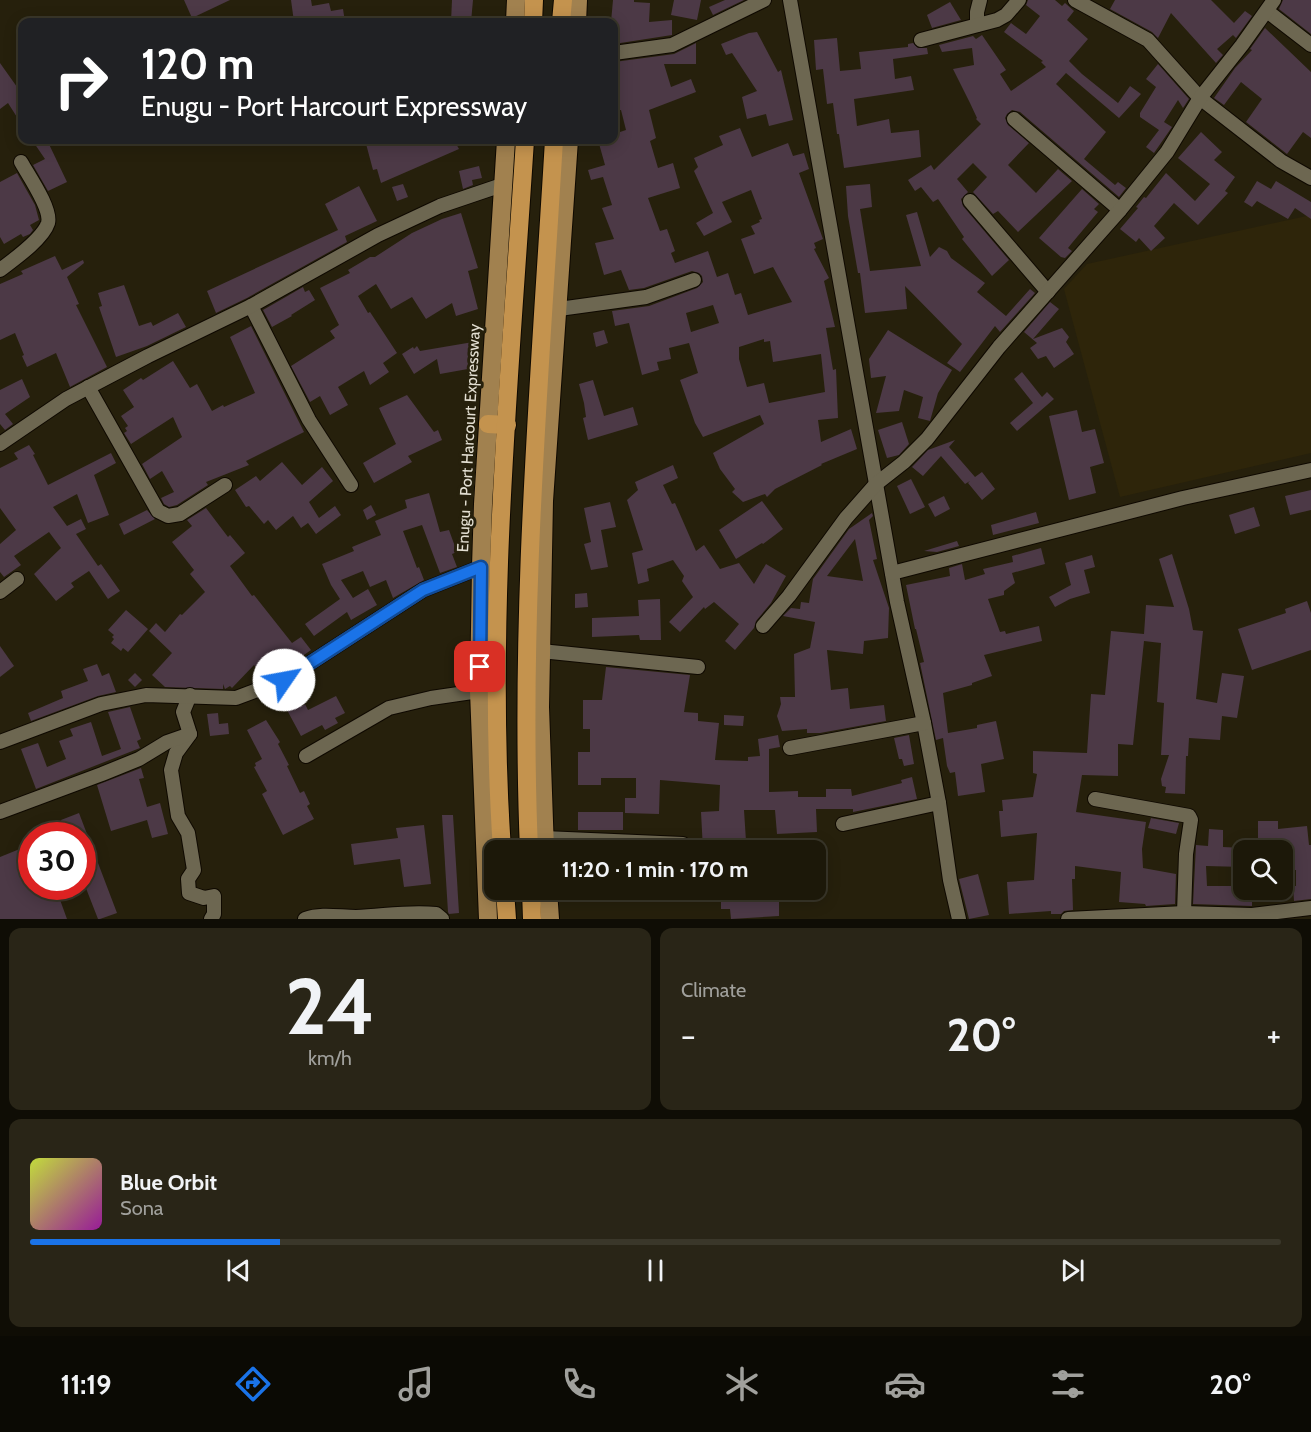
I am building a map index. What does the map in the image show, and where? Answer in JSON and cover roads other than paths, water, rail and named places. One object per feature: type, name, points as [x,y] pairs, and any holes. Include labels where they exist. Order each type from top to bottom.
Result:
[{"type":"highway","points":[[533,18],[534,0]]},
{"type":"highway","points":[[561,18],[563,0]]},
{"type":"highway","points":[[502,840],[497,685],[500,542],[525,144]]},
{"type":"highway","points":[[529,840],[526,685],[529,555],[554,144]]},
{"type":"highway","points":[[488,424],[507,425]]},
{"type":"highway","points":[[506,900],[507,919]]},
{"type":"highway","points":[[531,900],[532,919]]},
{"type":"main road","points":[[515,18],[516,0]]},
{"type":"main road","points":[[577,18],[578,0]]},
{"type":"main road","name":"Enugu - Port Harcourt Expressway","points":[[488,919],[480,691],[481,567],[506,144]]},
{"type":"main road","points":[[545,840],[540,707],[544,501],[569,144]]},
{"type":"main road","points":[[549,900],[550,919]]},
{"type":"street","points":[[618,52],[672,45],[764,0]]},
{"type":"street","points":[[790,0],[892,573],[924,723],[950,880],[959,919]]},
{"type":"street","points":[[977,25],[980,0]]},
{"type":"street","points":[[921,40],[997,20],[1006,15],[1019,0]]},
{"type":"street","points":[[1076,0],[1148,40],[1200,98],[1281,161],[1311,178]]},
{"type":"street","points":[[763,626],[789,596],[846,518],[876,484],[904,462],[927,439],[999,347],[1120,210],[1167,152],[1200,98],[1270,5],[1311,45]]},
{"type":"street","points":[[1014,118],[1120,210]]},
{"type":"street","points":[[0,270],[34,242],[48,223],[40,197],[21,162]]},
{"type":"street","points":[[0,444],[66,399],[251,306],[378,235],[440,206],[502,185]]},
{"type":"street","points":[[970,201],[1048,292]]},
{"type":"street","points":[[559,309],[646,297],[693,280]]},
{"type":"street","points":[[251,306],[309,420],[351,484]]},
{"type":"street","points":[[88,387],[158,511],[168,516],[180,514],[225,485]]},
{"type":"street","points":[[892,573],[1183,498],[1311,470]]},
{"type":"street","points":[[0,742],[101,704],[146,695],[236,698],[284,680],[423,590],[481,567]]},
{"type":"street","points":[[0,592],[17,579]]},
{"type":"street","points":[[541,651],[698,667]]},
{"type":"street","points":[[306,756],[389,708],[431,698],[480,691]]},
{"type":"street","points":[[190,696],[183,712],[190,734]]},
{"type":"street","points":[[790,748],[924,723]]},
{"type":"street","points":[[0,812],[139,759],[167,742],[190,734]]},
{"type":"street","points":[[190,734],[176,753],[171,770],[178,816],[188,833],[194,870],[188,879],[189,893],[204,898],[214,896],[214,914],[211,919]]},
{"type":"street","points":[[1095,799],[1189,816],[1191,820],[1186,854],[1184,913]]},
{"type":"street","points":[[843,824],[939,803]]},
{"type":"street","points":[[1068,919],[1184,913],[1252,915],[1311,909]]},
{"type":"street","points":[[305,919],[319,915],[359,917],[412,912],[436,914],[442,919]]}]
